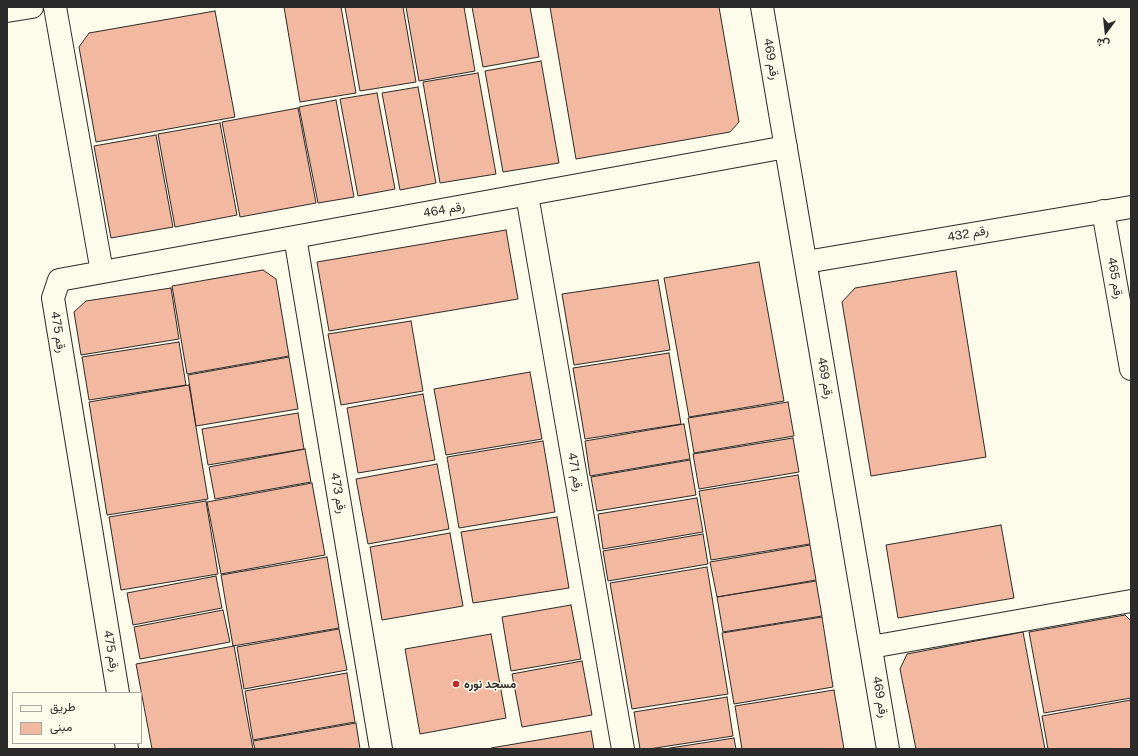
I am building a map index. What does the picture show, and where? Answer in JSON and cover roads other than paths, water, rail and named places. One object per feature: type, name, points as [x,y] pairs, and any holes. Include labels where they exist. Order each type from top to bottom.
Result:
[{"type":"street","points":[[7,11],[32,7]]},
{"type":"street","points":[[55,7],[102,272]]},
{"type":"street","name":"رقم 469","points":[[762,7],[888,749]]},
{"type":"street","name":"رقم 464","points":[[102,272],[786,147]]},
{"type":"street","name":"رقم 471","points":[[527,195],[623,749]]},
{"type":"street","name":"رقم 432","points":[[806,262],[1131,207]]},
{"type":"street","name":"رقم 465","points":[[1104,211],[1131,369]]},
{"type":"street","name":"رقم 473","points":[[295,237],[381,749]]},
{"type":"street","name":"رقم 475","points":[[102,272],[59,280],[52,298],[118,692]]},
{"type":"street","points":[[871,647],[1131,601]]},
{"type":"place","name":"مسجد نوره","points":[[456,684]]}]
